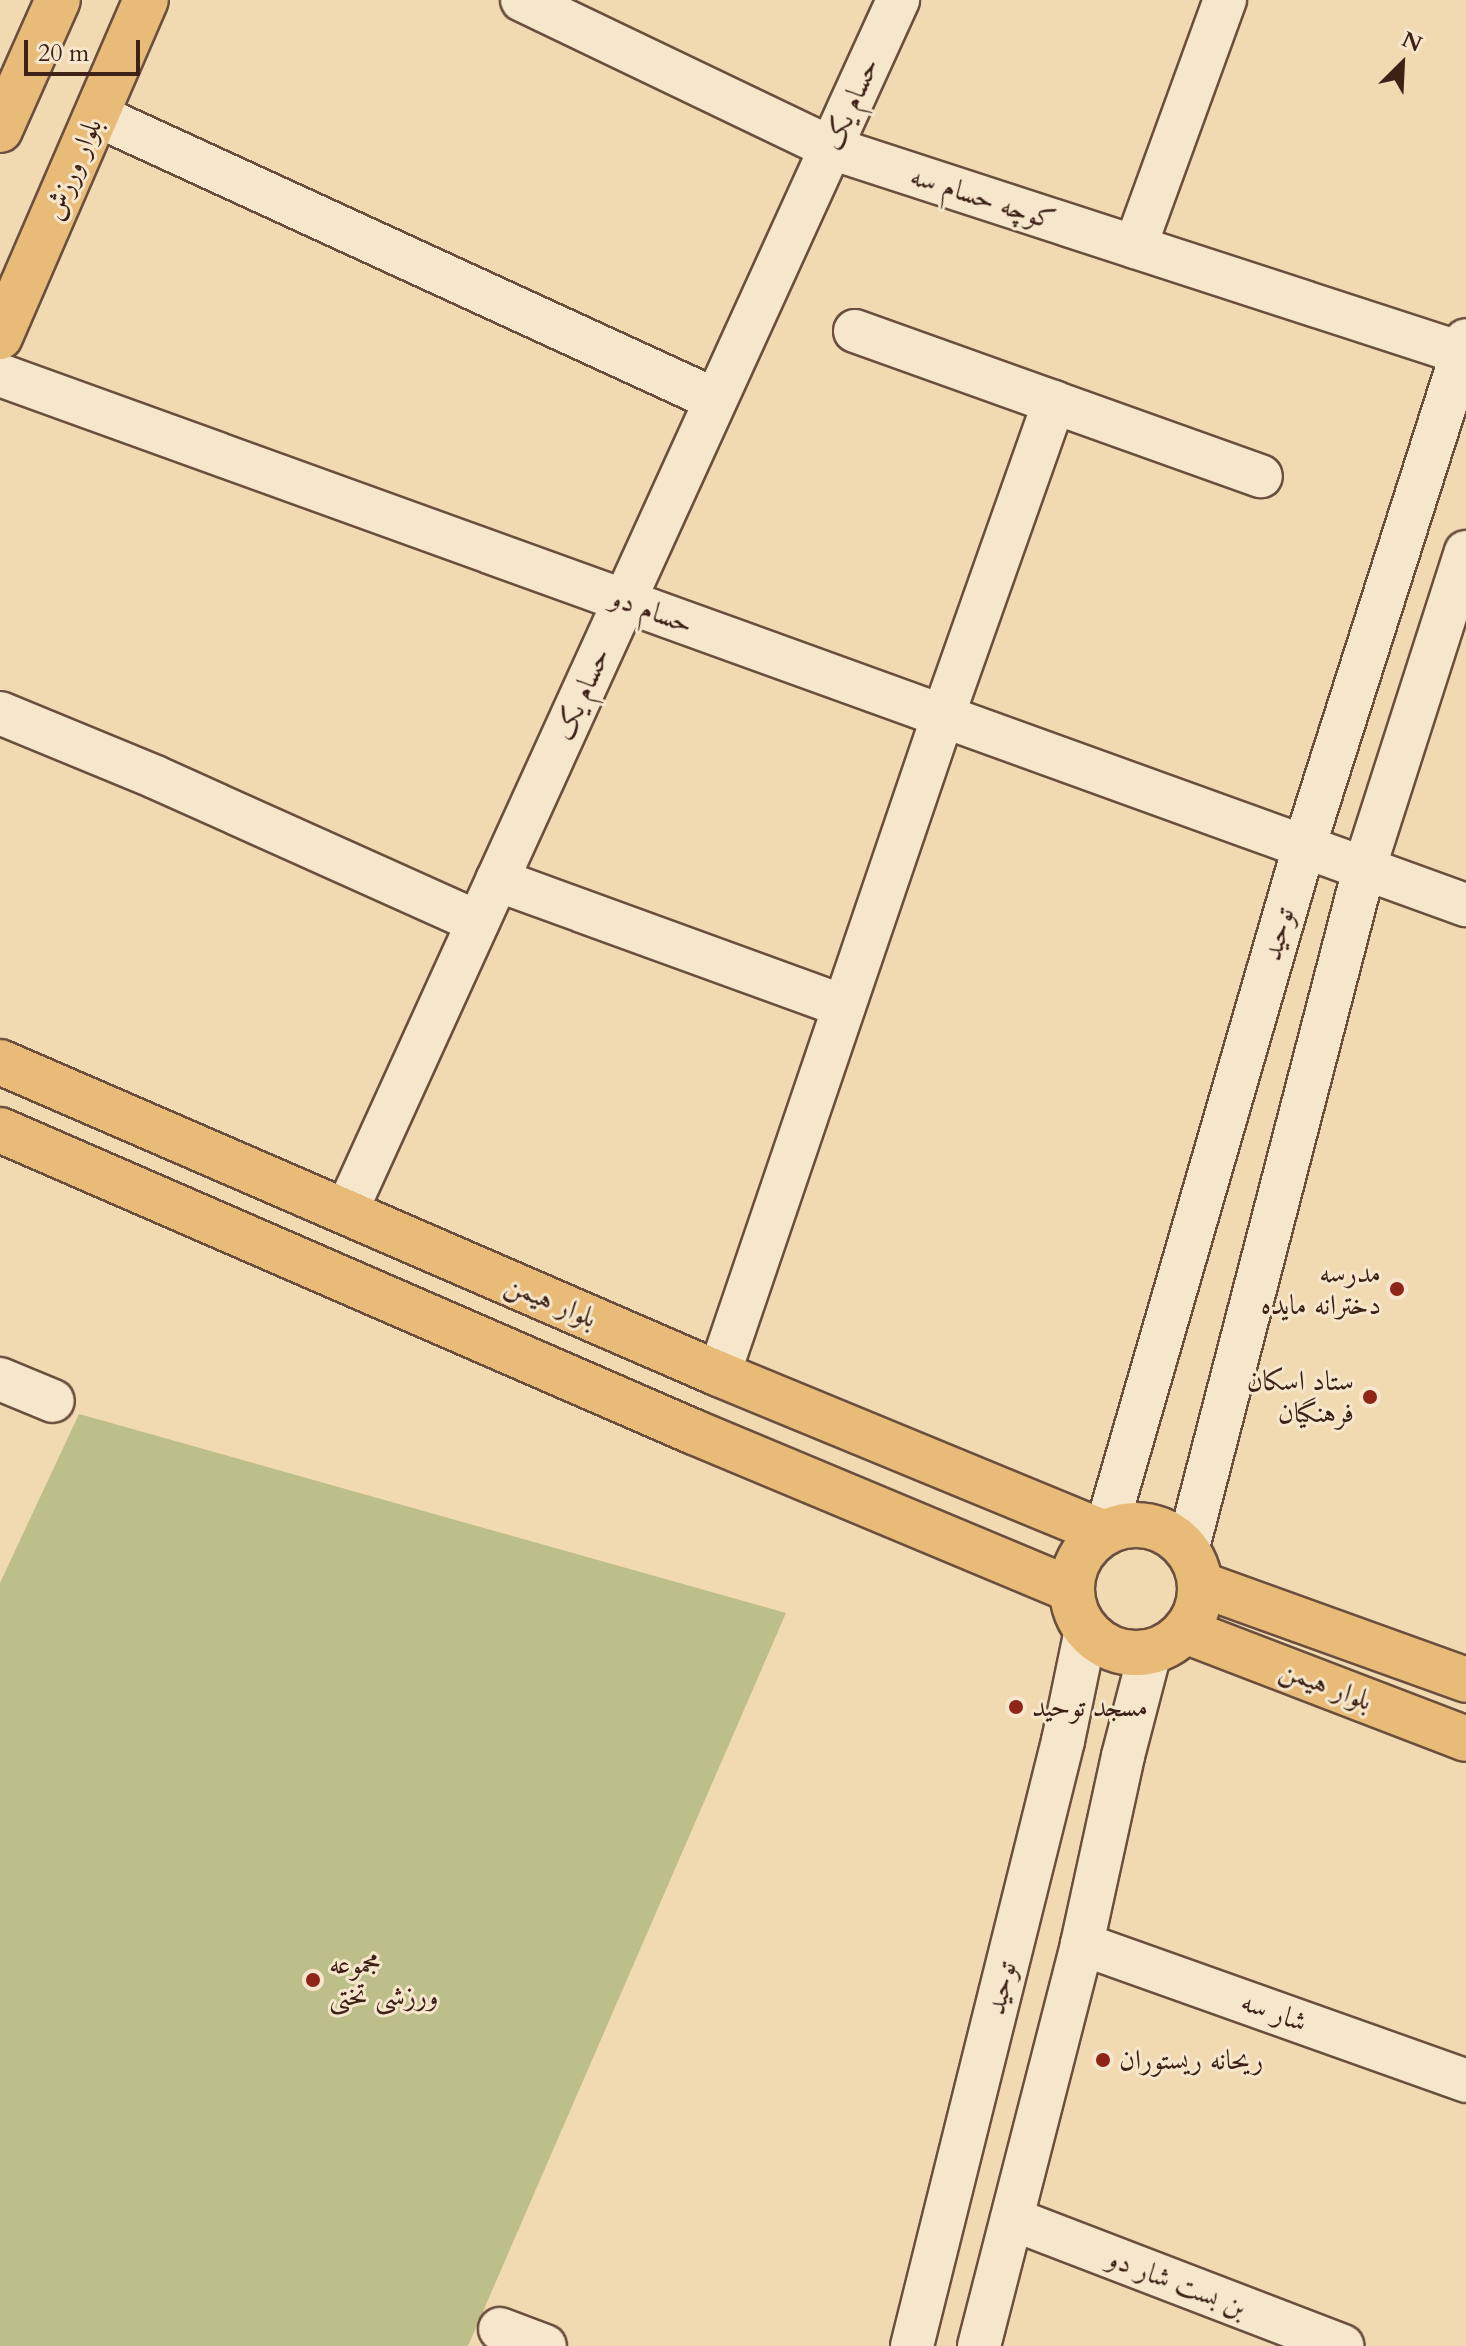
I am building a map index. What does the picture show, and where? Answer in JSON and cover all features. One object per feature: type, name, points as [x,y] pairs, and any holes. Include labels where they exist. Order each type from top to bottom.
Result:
[{"type":"main road","points":[[0,130],[58,0]]},
{"type":"main road","name":"بلوار ورزش","points":[[0,337],[146,0]]},
{"type":"main road","name":"بلوار هیمن","points":[[0,1062],[719,1374],[1105,1533]]},
{"type":"main road","points":[[0,1130],[694,1432],[1079,1610],[1115,1650],[1168,1642],[1197,1609],[1194,1568],[1159,1529],[1140,1525],[1105,1533],[1084,1551],[1079,1610]]},
{"type":"main road","points":[[322,1270],[346,1212]]},
{"type":"main road","points":[[694,1432],[719,1374]]},
{"type":"main road","name":"بلوار هیمن","points":[[1194,1568],[1466,1680]]},
{"type":"main road","name":"بلوار هیمن","points":[[1168,1642],[1466,1739]]},
{"type":"street","name":"کوچه حسام سه","points":[[522,0],[575,12],[831,148],[1135,247],[1464,346]]},
{"type":"street","name":"حسام یک","points":[[346,1212],[898,0]]},
{"type":"street","points":[[1135,247],[1225,0]]},
{"type":"street","points":[[96,115],[716,400]]},
{"type":"street","points":[[855,331],[1261,476]]},
{"type":"street","name":"توحید","points":[[1105,1533],[1304,847],[1464,346]]},
{"type":"street","name":"حسام دو","points":[[0,375],[1466,905]]},
{"type":"street","points":[[719,1374],[943,716],[1054,402]]},
{"type":"street","points":[[1194,1568],[1364,869],[1465,556]]},
{"type":"street","points":[[0,713],[155,777],[478,922]]},
{"type":"street","points":[[497,880],[844,1006]]},
{"type":"street","points":[[0,1379],[53,1401]]},
{"type":"street","name":"توحید","points":[[912,2346],[1063,1741],[1079,1610]]},
{"type":"street","points":[[979,2346],[1082,1944],[1123,1756],[1168,1642]]},
{"type":"street","points":[[1063,1741],[1123,1756]]},
{"type":"street","name":"شار سه","points":[[1082,1944],[1466,2081]]},
{"type":"street","name":"بن بست شار دو","points":[[1012,2219],[1342,2346]]},
{"type":"street","points":[[500,2329],[545,2346]]},
{"type":"green space","name":"مجموعه ورزشی تختی","points":[[79,1414],[786,1613],[468,2346],[0,2346],[0,1583]]},
{"type":"place","name":"مدرسه دخترانه مایده","points":[[1397,1289]]},
{"type":"place","name":"ستاد اسکان فرهنگیان","points":[[1370,1397]]},
{"type":"place","name":"مسجد توحید","points":[[1016,1707]]},
{"type":"place","name":"مجموعه ورزشی تختی","points":[[313,1980]]},
{"type":"place","name":"ریحانە ریستوران","points":[[1103,2060]]}]
